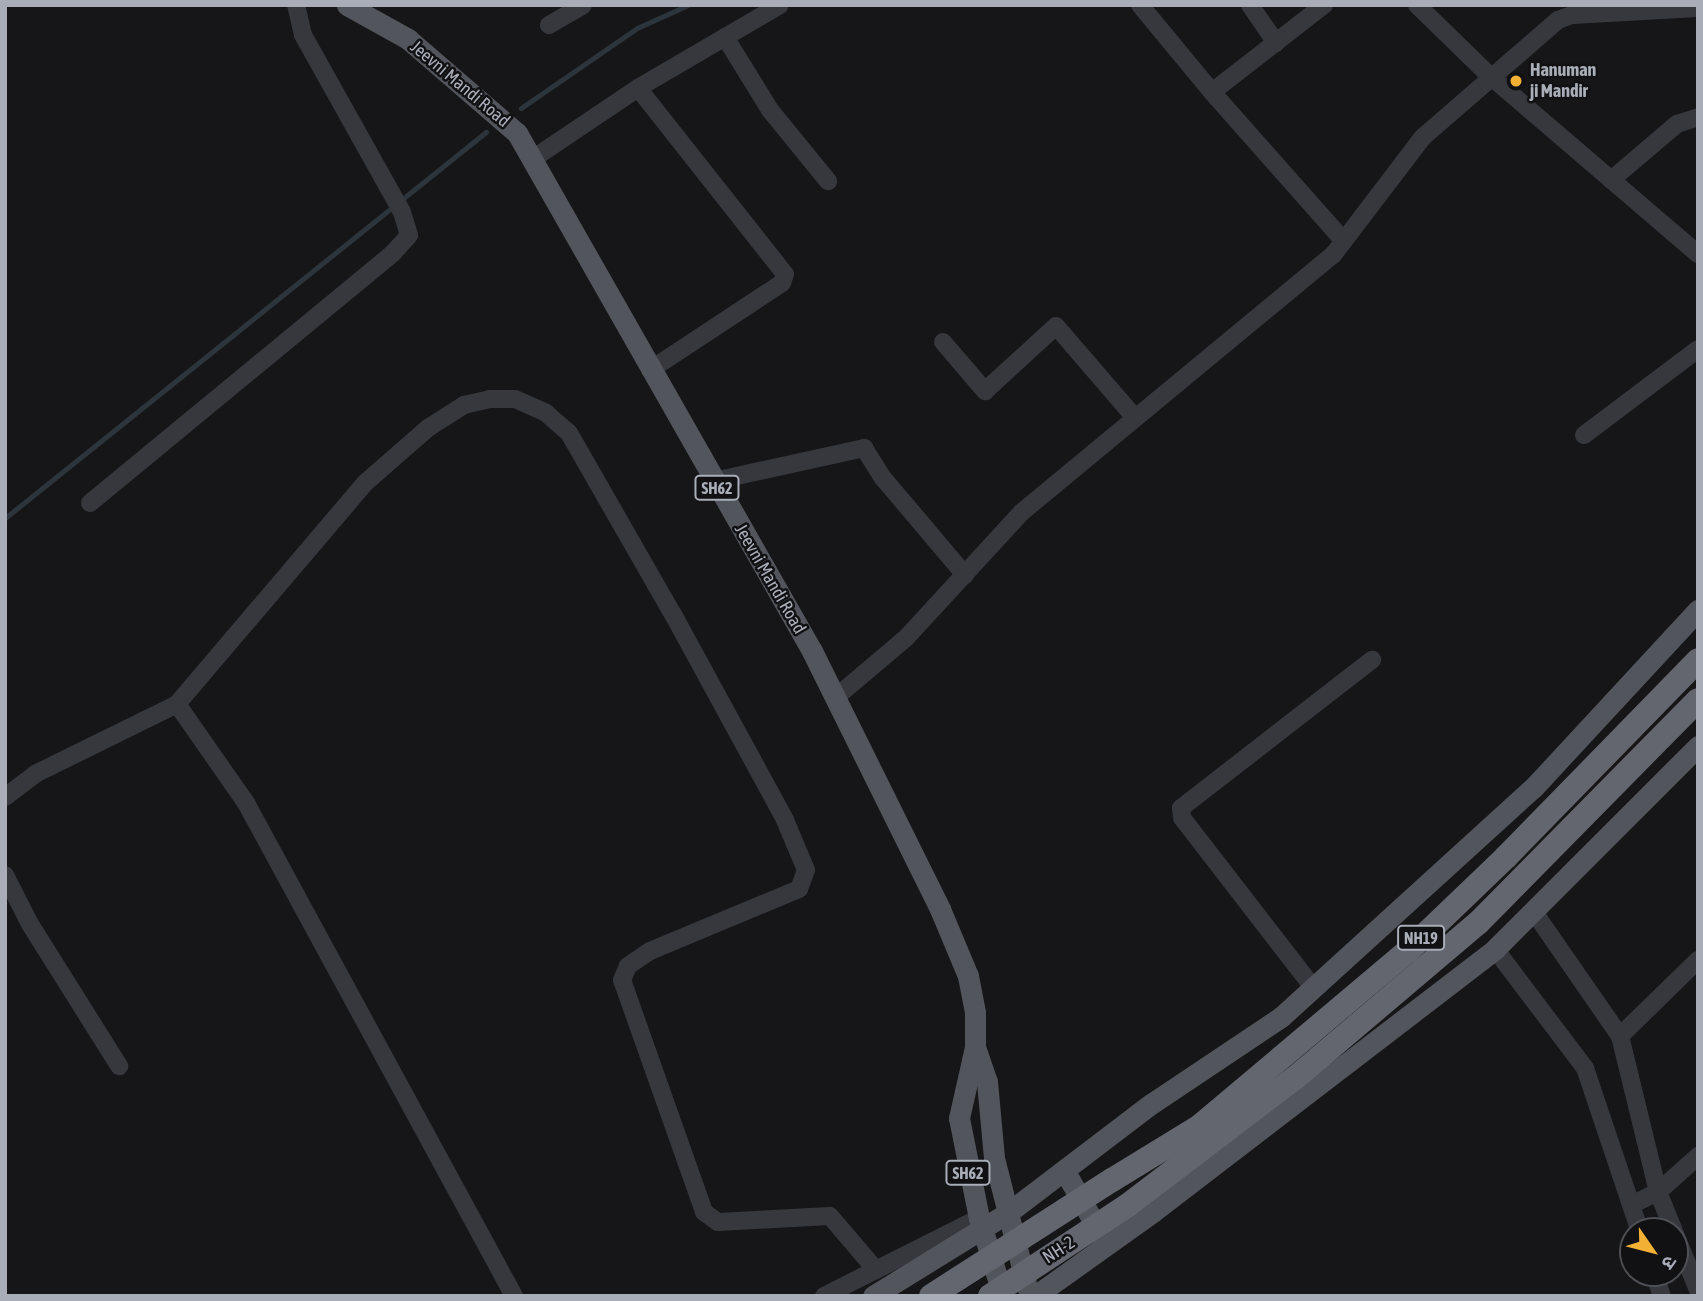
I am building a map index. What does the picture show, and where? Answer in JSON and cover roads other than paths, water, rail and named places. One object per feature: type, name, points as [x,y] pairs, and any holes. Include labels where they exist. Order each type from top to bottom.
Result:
[{"type":"highway","name":"NH19","points":[[931,1296],[1200,1126],[1408,951],[1698,660]]},
{"type":"highway","name":"NH19","points":[[1638,760],[1698,700]]},
{"type":"highway","points":[[1638,760],[1698,726]]},
{"type":"highway","name":"NH-2","points":[[990,1296],[1128,1205],[1295,1078],[1478,923],[1638,760]]},
{"type":"main road","name":"Jeevni Mandi Road","points":[[347,5],[408,39],[517,133],[534,158],[835,698],[940,909],[968,976],[975,1012],[975,1047],[959,1118],[981,1223],[1003,1296]]},
{"type":"main road","points":[[873,1296],[908,1287],[981,1223],[1009,1212],[1150,1104],[1281,1017],[1533,788],[1698,610]]},
{"type":"main road","points":[[1035,1296],[1107,1245],[1495,948],[1698,747]]},
{"type":"main road","name":"Jeevni Mandi Road","points":[[975,1047],[987,1082],[994,1158],[1030,1296]]},
{"type":"main road","points":[[1064,1170],[1107,1245]]},
{"type":"street","points":[[90,503],[403,244],[409,225],[303,35],[296,5]]},
{"type":"street","points":[[534,158],[638,88],[779,5]]},
{"type":"street","points":[[1140,5],[1212,92],[1344,241]]},
{"type":"street","points":[[1250,5],[1276,43]]},
{"type":"street","points":[[1212,92],[1324,5]]},
{"type":"street","points":[[1417,5],[1489,75],[1698,254]]},
{"type":"street","points":[[549,25],[580,6]]},
{"type":"street","points":[[835,698],[906,638],[1022,512],[1333,256],[1423,137],[1489,75],[1564,17],[1698,8]]},
{"type":"street","points":[[725,37],[770,110],[828,181]]},
{"type":"street","points":[[638,88],[786,278],[650,370]]},
{"type":"street","points":[[1611,180],[1677,124],[1698,117]]},
{"type":"street","points":[[943,342],[985,391],[1056,326],[1135,418]]},
{"type":"street","points":[[1584,435],[1698,349]]},
{"type":"street","points":[[5,797],[35,774],[177,704],[365,484],[428,428],[464,405],[489,399],[515,399],[559,422],[674,616],[785,820],[806,870],[799,890],[650,951],[628,966],[622,980],[704,1212],[718,1222],[830,1216],[876,1270]]},
{"type":"street","points":[[714,481],[864,448],[883,478],[965,575]]},
{"type":"street","points":[[1312,986],[1182,818],[1181,808],[1372,660]]},
{"type":"street","points":[[177,704],[246,803],[514,1296]]},
{"type":"street","points":[[5,875],[30,924],[119,1066]]},
{"type":"street","points":[[1534,912],[1620,1036],[1658,1192],[1668,1217]]},
{"type":"street","points":[[1495,948],[1585,1068],[1635,1217]]},
{"type":"street","points":[[1620,1036],[1698,960]]},
{"type":"street","points":[[1631,1205],[1658,1192],[1698,1156]]},
{"type":"street","points":[[824,1296],[981,1223]]},
{"type":"street","points":[[1689,1269],[1698,1290]]},
{"type":"waterway","points":[[521,108],[637,28],[688,5]]},
{"type":"waterway","points":[[5,518],[486,132]]},
{"type":"place","name":"Hanuman ji Mandir","points":[[1516,81]]}]
